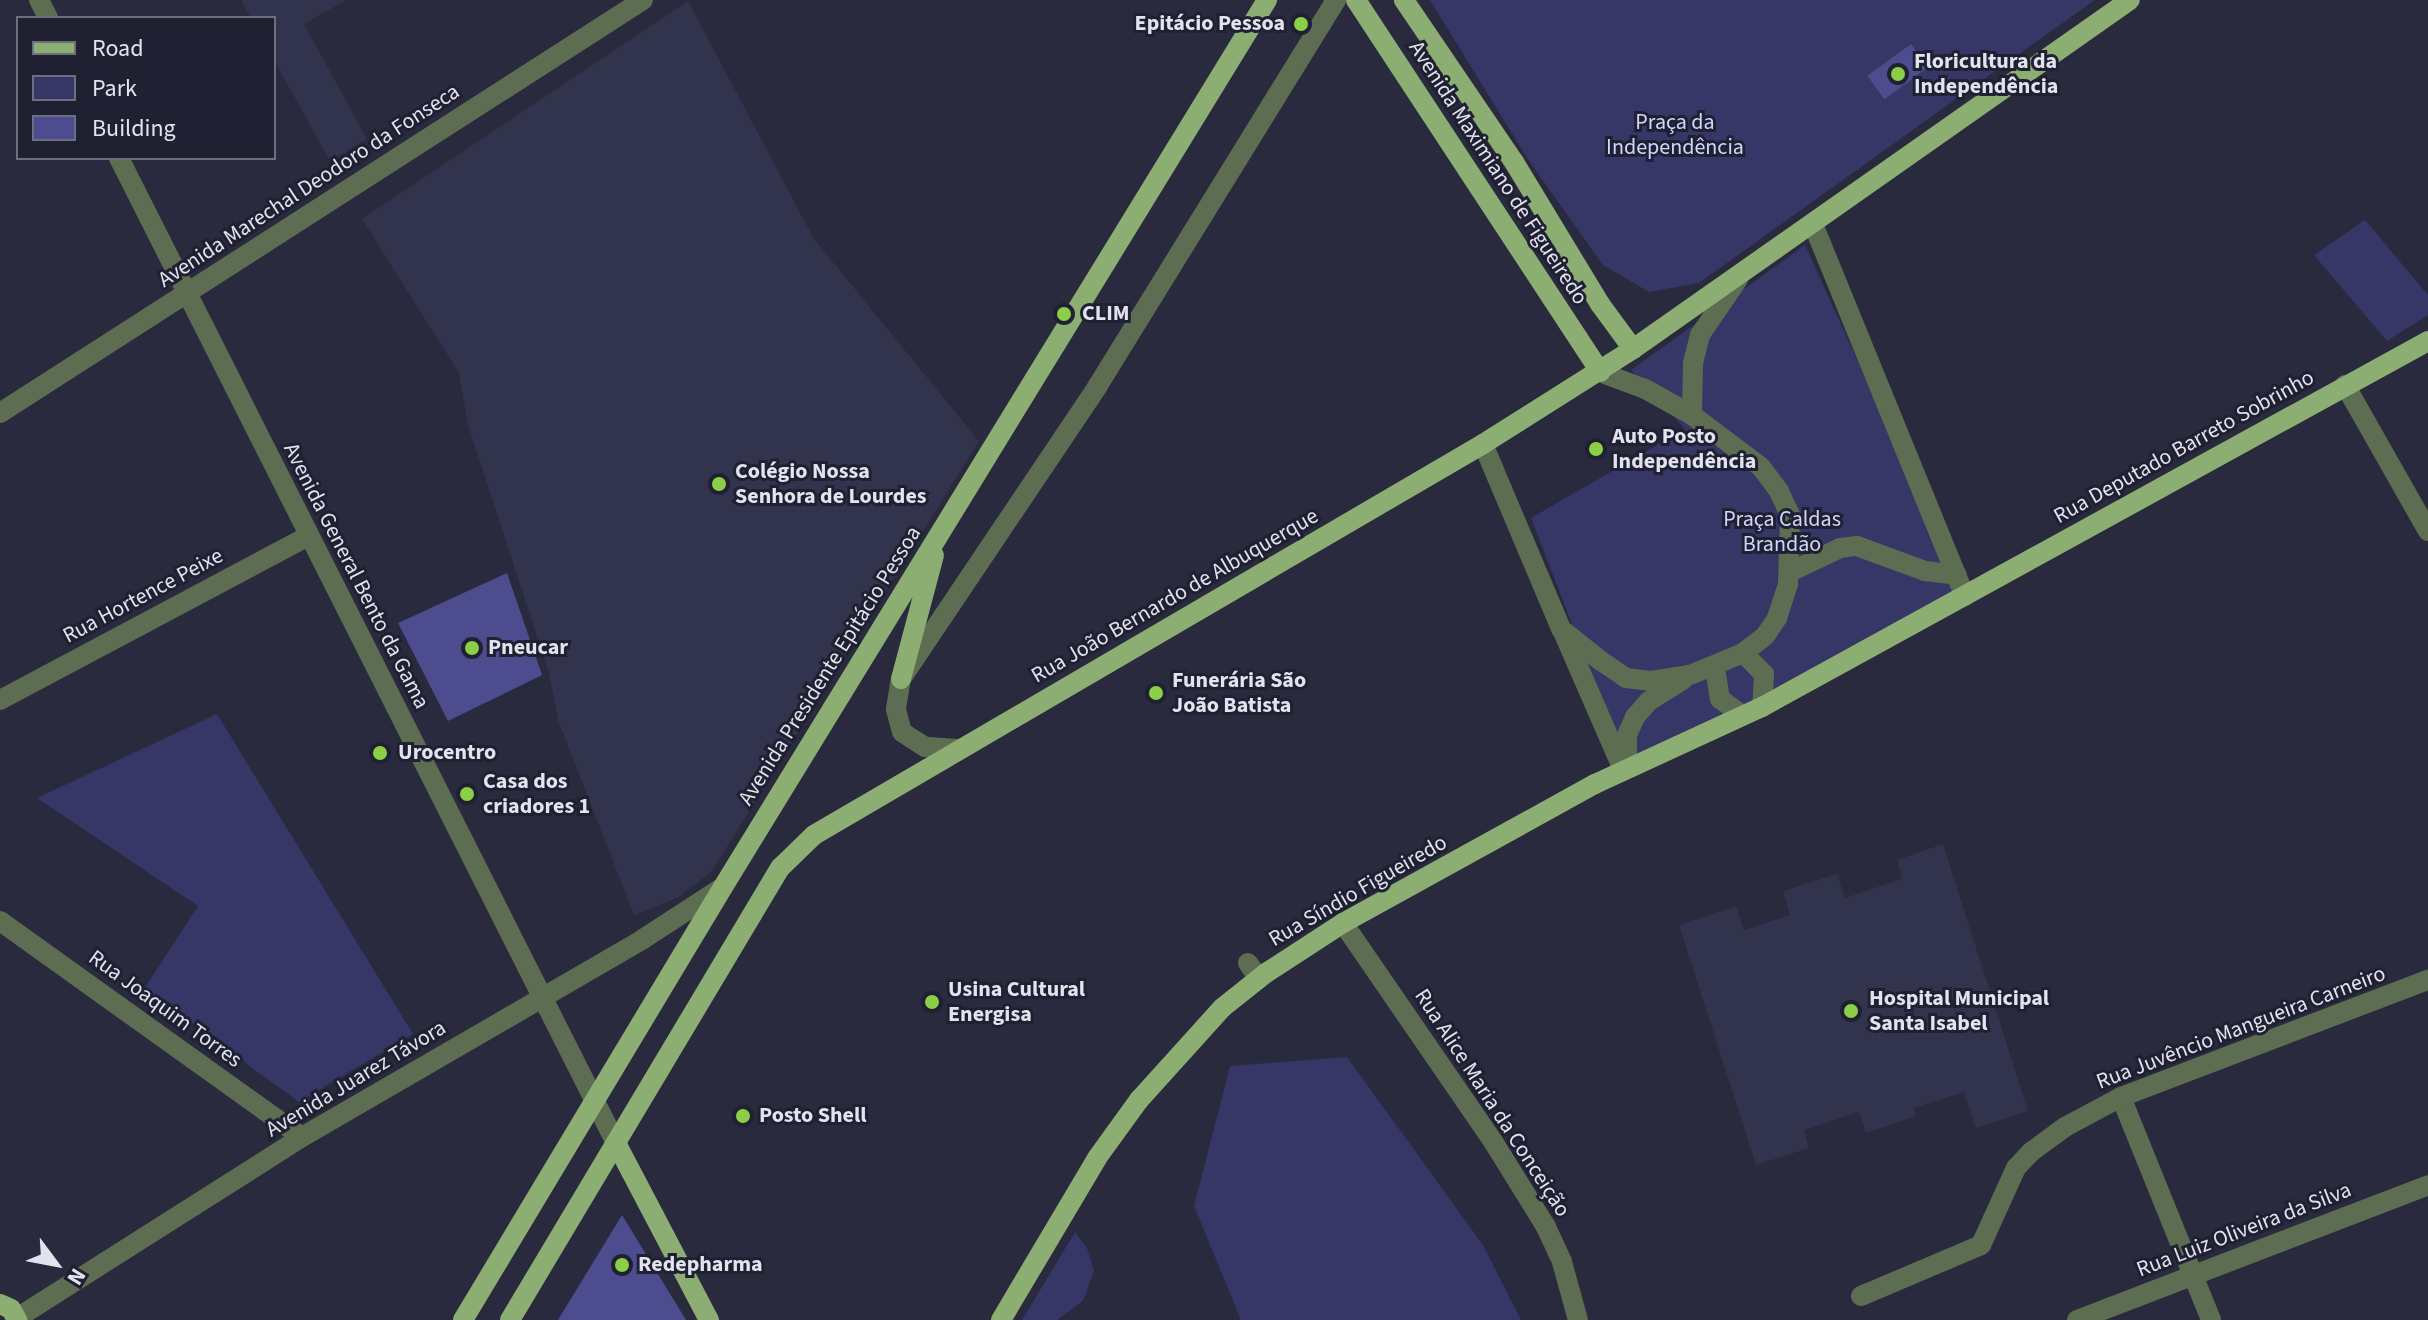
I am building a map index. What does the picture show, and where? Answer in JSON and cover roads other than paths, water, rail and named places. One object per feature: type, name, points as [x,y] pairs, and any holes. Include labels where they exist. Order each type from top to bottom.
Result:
[{"type":"main road","name":"Avenida Presidente Epitácio Pessoa","points":[[463,1320],[723,887],[1267,0]]},
{"type":"main road","name":"Avenida Maximiano de Figueiredo","points":[[1356,0],[1600,372]]},
{"type":"main road","points":[[1404,0],[1514,162],[1600,304],[1633,349]]},
{"type":"main road","points":[[1600,372],[1738,279],[2130,0]]},
{"type":"main road","name":"Rua Deputado Barreto Sobrinho","points":[[1965,596],[2428,341]]},
{"type":"main road","name":"Rua João Bernardo de Albuquerque","points":[[616,1143],[780,868],[814,835],[1483,444],[1600,372]]},
{"type":"main road","points":[[901,679],[940,532]]},
{"type":"main road","points":[[1625,768],[1762,707],[1965,596]]},
{"type":"main road","name":"Rua Síndio Figueiredo","points":[[1001,1320],[1097,1158],[1139,1100],[1254,971],[1625,768]]},
{"type":"main road","points":[[510,1320],[616,1143]]},
{"type":"main road","points":[[616,1143],[709,1320]]},
{"type":"street","name":"Avenida Marechal Deodoro da Fonseca","points":[[0,413],[643,0]]},
{"type":"street","points":[[957,749],[925,747],[902,732],[896,709],[901,679],[1097,387],[1336,0]]},
{"type":"street","name":"Avenida General Bento da Gama","points":[[120,160],[616,1143]]},
{"type":"street","points":[[1813,224],[1965,596]]},
{"type":"street","points":[[1692,415],[1693,363],[1700,335],[1738,279]]},
{"type":"street","points":[[1561,629],[1626,678],[1639,681],[1690,675],[1715,668],[1743,653],[1765,636],[1777,618],[1790,572],[1790,515],[1779,491],[1761,467],[1692,415],[1645,389],[1600,372]]},
{"type":"street","points":[[2345,385],[2428,531]]},
{"type":"street","points":[[1483,444],[1561,629],[1625,768]]},
{"type":"street","name":"Rua Hortence Peixe","points":[[0,700],[309,536]]},
{"type":"street","points":[[1790,572],[1840,548],[1857,546],[1925,571],[1957,575]]},
{"type":"street","points":[[1743,653],[1764,674],[1762,707]]},
{"type":"street","points":[[1715,668],[1720,699],[1742,715]]},
{"type":"street","points":[[1625,768],[1627,735],[1635,717],[1649,701],[1690,675]]},
{"type":"street","name":"Avenida Juarez Távora","points":[[7,1309],[542,998],[723,887]]},
{"type":"street","name":"Rua Joaquim Torres","points":[[0,921],[302,1137]]},
{"type":"street","name":"Rua Alice Maria da Conceição","points":[[1343,923],[1494,1143],[1546,1227],[1562,1262],[1578,1320]]},
{"type":"street","name":"Rua Juvêncio Mangueira Carneiro","points":[[1861,1296],[1981,1245],[2016,1168],[2031,1152],[2065,1127],[2121,1097],[2428,980]]},
{"type":"street","points":[[2121,1097],[2211,1320]]},
{"type":"street","name":"Rua Luiz Oliveira da Silva","points":[[2079,1319],[2428,1185]]},
{"type":"place","name":"Epitácio Pessoa","points":[[1301,24]]},
{"type":"place","name":"Floricultura da Independência","points":[[1898,74]]},
{"type":"place","name":"CLIM","points":[[1064,314]]},
{"type":"place","name":"Auto Posto Independência","points":[[1596,449]]},
{"type":"place","name":"Colégio Nossa Senhora de Lourdes","points":[[719,484]]},
{"type":"place","name":"Pneucar","points":[[472,648]]},
{"type":"place","name":"Funerária São João Batista","points":[[1156,693]]},
{"type":"place","name":"Urocentro","points":[[380,753]]},
{"type":"place","name":"Casa dos criadores 1","points":[[467,794]]},
{"type":"place","name":"Usina Cultural Energisa","points":[[932,1002]]},
{"type":"place","name":"Hospital Municipal Santa Isabel","points":[[1851,1011]]},
{"type":"place","name":"Posto Shell","points":[[743,1116]]},
{"type":"place","name":"Redepharma","points":[[622,1265]]},
{"type":"park label","name":"Praça da Independência","points":[[1675,134]]},
{"type":"park label","name":"Praça Caldas Brandão","points":[[1782,532]]}]
